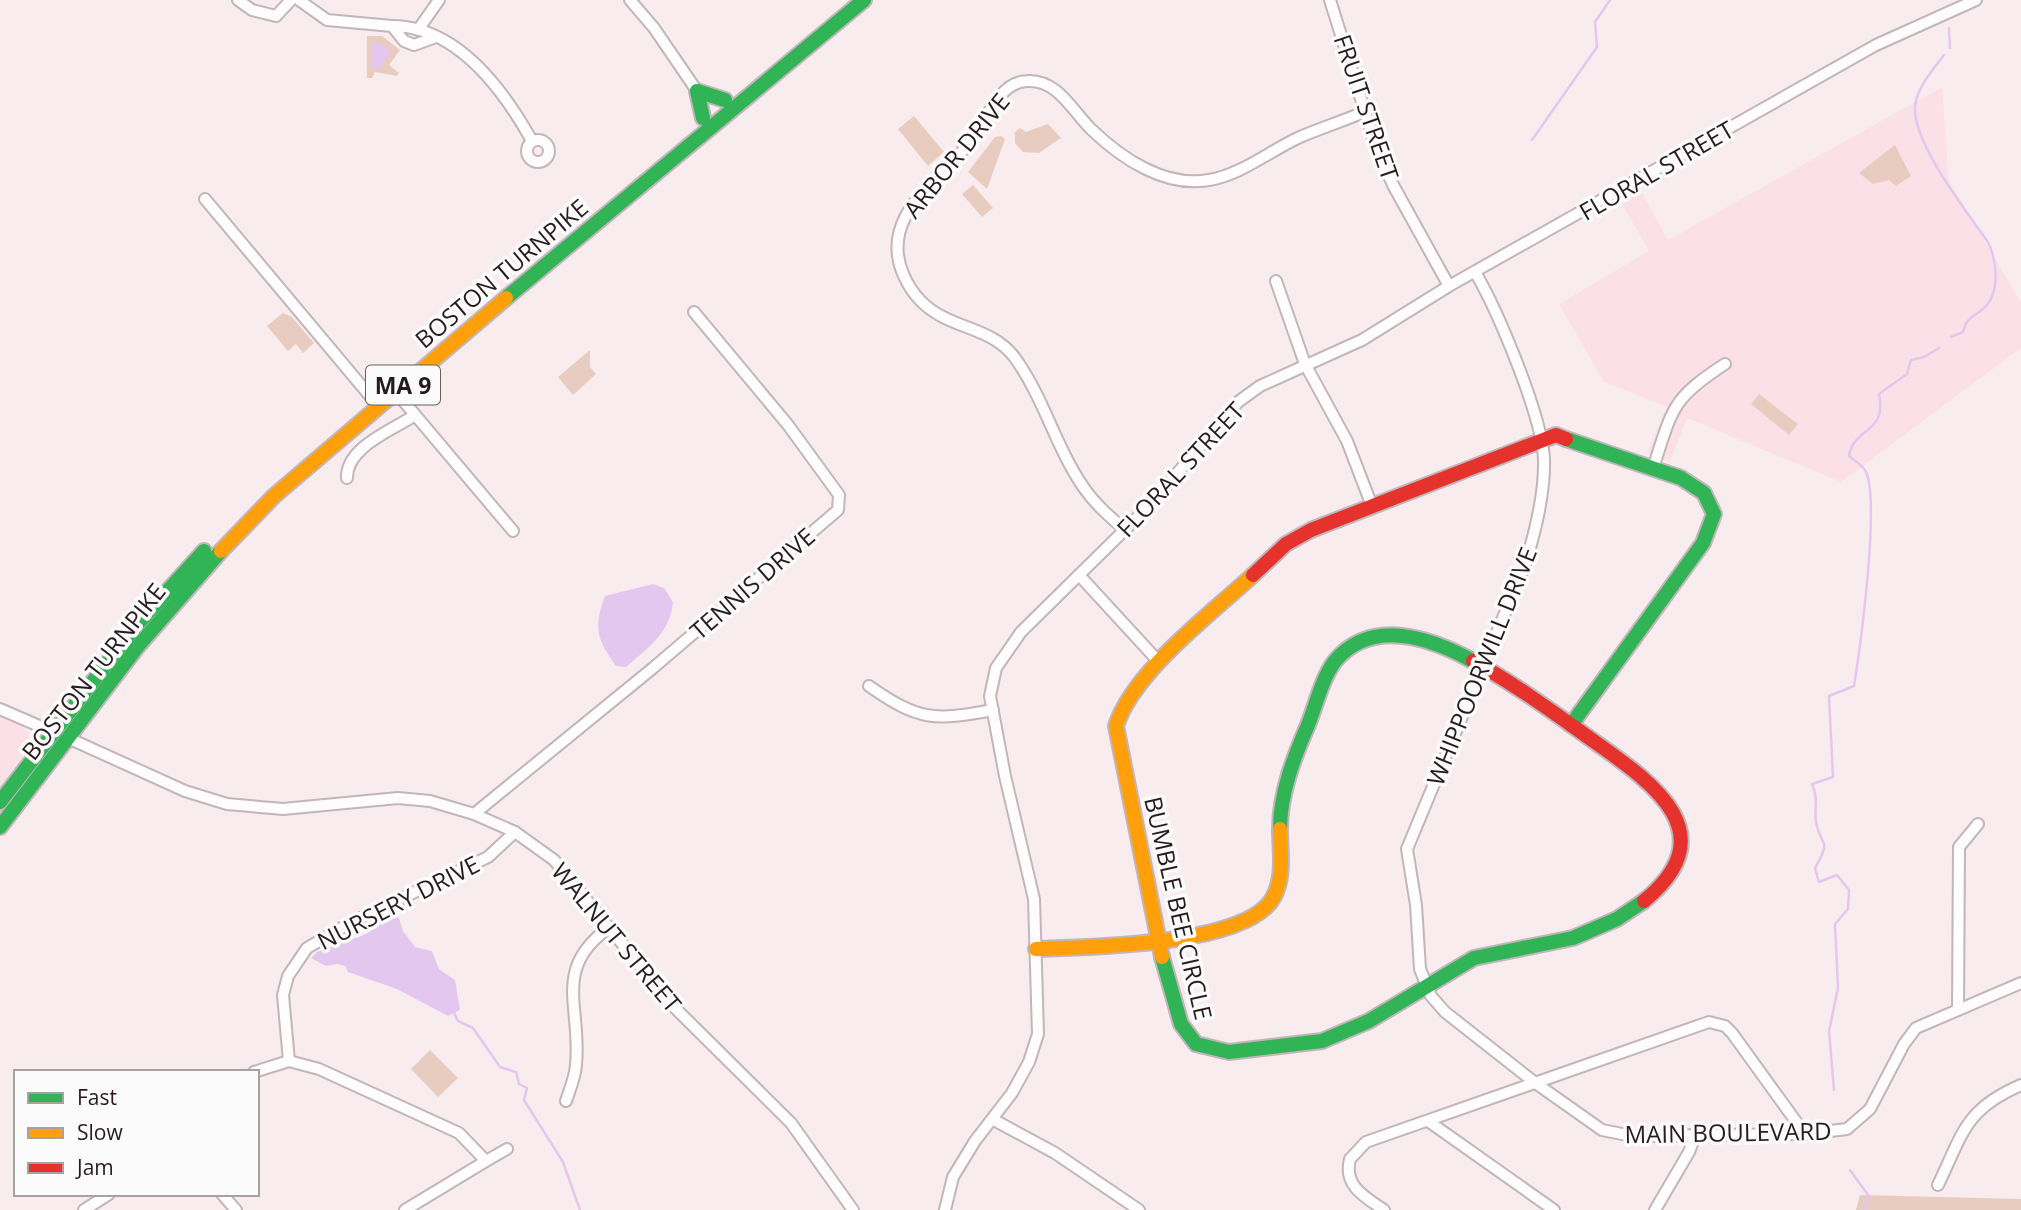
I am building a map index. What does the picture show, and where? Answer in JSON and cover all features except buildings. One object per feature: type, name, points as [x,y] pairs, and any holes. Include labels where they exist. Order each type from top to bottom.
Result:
[{"type":"main road","name":"BOSTON TURNPIKE","points":[[0,802],[177,579],[275,480],[370,396],[844,0]]},
{"type":"main road","name":"BOSTON TURNPIKE","points":[[0,827],[138,646],[240,531],[305,468],[864,0]]},
{"type":"main road","points":[[697,91],[724,100]]},
{"type":"main road","points":[[697,91],[703,118]]},
{"type":"main road","points":[[1541,440],[1556,435],[1566,437],[1681,478],[1704,493],[1714,514],[1710,531],[1571,725]]},
{"type":"main road","name":"BUMBLE BEE CIRCLE","points":[[1036,949],[1160,944],[1246,922],[1266,909],[1279,887],[1282,875],[1280,823],[1286,788],[1302,738],[1339,657],[1361,640],[1390,632],[1424,639],[1482,666],[1647,779],[1672,809],[1682,839],[1672,875],[1637,905],[1593,932],[1555,943],[1481,955],[1424,984],[1369,1021],[1328,1040],[1255,1050],[1211,1051],[1195,1044],[1181,1029],[1160,944],[1116,726],[1128,695],[1159,662],[1286,544],[1311,530],[1541,440]]},
{"type":"street","points":[[238,0],[252,10],[276,16],[291,0]]},
{"type":"street","points":[[299,0],[327,20],[418,30],[436,37],[481,69],[516,114],[532,141]]},
{"type":"street","points":[[418,30],[439,0]]},
{"type":"street","points":[[630,0],[654,28],[697,91]]},
{"type":"street","name":"FRUIT STREET","points":[[1330,0],[1364,112],[1393,186],[1449,286]]},
{"type":"street","name":"FLORAL STREET","points":[[945,1210],[953,1178],[975,1141],[994,1120],[1029,1062],[1038,1034],[1034,899],[993,710],[991,687],[996,668],[1008,647],[1159,495],[1238,402],[1260,386],[1362,340],[1449,286],[1876,45],[1976,0]]},
{"type":"street","points":[[392,26],[404,41],[414,45],[436,37]]},
{"type":"street","name":"ARBOR DRIVE","points":[[1125,530],[1083,486],[1034,388],[1013,355],[992,337],[934,313],[908,286],[896,249],[900,225],[912,203],[971,142],[1007,89],[1027,81],[1054,88],[1092,131],[1130,160],[1155,173],[1189,181],[1223,177],[1299,138],[1364,112]]},
{"type":"street","points":[[205,199],[370,396]]},
{"type":"street","name":"WHIPPOORWILL DRIVE","points":[[1424,984],[1418,959],[1416,905],[1407,849],[1533,538],[1544,471],[1541,440],[1496,313],[1475,272]]},
{"type":"street","points":[[1276,281],[1305,364],[1347,441],[1372,506]]},
{"type":"street","name":"TENNIS DRIVE","points":[[474,814],[663,660],[838,510],[839,495],[819,465],[694,312]]},
{"type":"street","points":[[1653,468],[1679,399],[1689,388],[1725,364]]},
{"type":"street","points":[[395,391],[513,531]]},
{"type":"street","points":[[347,478],[349,466],[355,456],[415,415]]},
{"type":"street","points":[[1079,575],[1159,662]]},
{"type":"street","points":[[869,686],[906,709],[932,718],[993,710]]},
{"type":"street","points":[[0,709],[53,732]]},
{"type":"street","name":"WALNUT STREET","points":[[68,738],[185,792],[227,804],[283,809],[398,798],[430,801],[474,814],[515,832],[554,860],[673,1006],[791,1123],[853,1210]]},
{"type":"street","points":[[1958,1009],[1959,847],[1978,824]]},
{"type":"street","name":"NURSERY DRIVE","points":[[289,1061],[283,995],[289,976],[307,948],[350,923],[488,857],[515,832]]},
{"type":"street","points":[[566,1101],[577,1063],[572,986],[576,966],[585,948],[610,927]]},
{"type":"street","name":"MAIN BOULEVARD","points":[[1424,984],[1445,1012],[1534,1082],[1609,1133],[1632,1136],[1805,1134],[1840,1131],[1857,1123],[1870,1109],[1914,1030],[2021,983]]},
{"type":"street","points":[[1384,1210],[1353,1186],[1348,1175],[1350,1159],[1366,1142],[1697,1025],[1718,1023],[1732,1033],[1805,1134]]},
{"type":"street","points":[[259,1070],[289,1061],[319,1069],[459,1133],[486,1161]]},
{"type":"street","points":[[1938,1185],[1966,1126],[1980,1107],[2021,1085]]},
{"type":"street","points":[[994,1120],[1055,1153],[1139,1210]]},
{"type":"street","points":[[1428,1121],[1554,1210]]},
{"type":"street","points":[[1655,1210],[1689,1152],[1696,1134]]},
{"type":"street","points":[[405,1210],[507,1149]]},
{"type":"street","points":[[84,1210],[106,1196]]},
{"type":"street","points":[[224,1196],[236,1210]]},
{"type":"shaded area","points":[[367,36],[382,36],[400,50],[389,65],[399,73],[397,76],[375,72],[372,78],[367,78]]},
{"type":"shaded area","points":[[372,43],[381,44],[391,51],[380,69],[372,68]]},
{"type":"shaded area","points":[[1942,87],[1949,180],[2021,303],[2021,348],[1841,482],[1687,418],[1670,462],[1647,453],[1667,407],[1604,382],[1559,304],[1649,251],[1621,202],[1641,191],[1668,240]]},
{"type":"shaded area","points":[[914,116],[944,152],[928,166],[898,129]]},
{"type":"shaded area","points":[[1048,124],[1061,138],[1039,153],[1023,152],[1015,143],[1015,132],[1020,128],[1026,132]]},
{"type":"shaded area","points":[[1001,136],[1005,139],[987,189],[968,172],[995,137]]},
{"type":"shaded area","points":[[1895,145],[1911,176],[1896,186],[1889,180],[1873,184],[1859,173]]},
{"type":"shaded area","points":[[973,185],[993,208],[982,217],[962,194]]},
{"type":"shaded area","points":[[283,313],[292,317],[314,343],[303,353],[296,344],[288,351],[267,326]]},
{"type":"shaded area","points":[[590,350],[590,367],[596,374],[573,395],[558,377]]},
{"type":"shaded area","points":[[1759,394],[1798,424],[1789,435],[1751,404]]},
{"type":"shaded area","points":[[653,584],[664,588],[673,602],[667,623],[657,639],[626,667],[616,666],[599,633],[599,617],[605,596]]},
{"type":"shaded area","points":[[0,717],[18,723],[29,733],[28,748],[0,787]]},
{"type":"shaded area","points":[[397,912],[403,931],[415,947],[432,951],[439,969],[455,980],[460,1010],[448,1016],[397,989],[348,972],[345,966],[326,966],[311,958],[317,952],[366,934]]},
{"type":"shaded area","points":[[430,1050],[458,1078],[438,1097],[411,1069]]},
{"type":"shaded area","points":[[1860,1195],[2021,1199],[2021,1210],[1856,1210]]},
{"type":"waterway","points":[[1532,140],[1597,47],[1595,22],[1610,0]]},
{"type":"waterway","points":[[1949,28],[1950,48]]},
{"type":"waterway","points":[[1944,55],[1919,92],[1915,106],[1916,121],[1942,176],[1988,242],[1994,258],[1996,277],[1989,302],[1968,321],[1963,332],[1951,337]]},
{"type":"waterway","points":[[1834,1090],[1829,1031],[1838,988],[1835,924],[1848,909],[1849,890],[1837,875],[1819,882],[1815,868],[1824,843],[1816,822],[1816,799],[1812,784],[1833,777],[1829,696],[1854,686],[1864,609],[1870,540],[1869,486],[1865,470],[1849,456],[1857,439],[1878,417],[1879,394],[1907,374],[1911,360],[1924,357],[1939,348]]},
{"type":"waterway","points":[[454,1013],[458,1021],[473,1028],[500,1067],[516,1072],[519,1084],[527,1088],[524,1100],[563,1162],[580,1210]]},
{"type":"waterway","points":[[1850,1170],[1868,1195],[1865,1210]]},
{"type":"traffic: fast","points":[[506,298],[864,0]]},
{"type":"traffic: fast","points":[[697,91],[725,100]]},
{"type":"traffic: fast","points":[[697,91],[703,118]]},
{"type":"traffic: fast","points":[[1566,439],[1681,478],[1704,493],[1714,514],[1703,543],[1571,725]]},
{"type":"traffic: fast","points":[[0,802],[135,627],[204,551]]},
{"type":"traffic: fast","points":[[0,827],[138,646],[221,551]]},
{"type":"traffic: fast","points":[[1280,829],[1282,802],[1289,776],[1323,683],[1335,661],[1350,647],[1366,639],[1402,636],[1439,645],[1473,661]]},
{"type":"traffic: fast","points":[[1162,957],[1181,1024],[1196,1044],[1229,1052],[1322,1041],[1369,1021],[1474,958],[1573,938],[1617,919],[1644,901]]},
{"type":"traffic: slow","points":[[221,551],[274,496],[506,298]]},
{"type":"traffic: slow","points":[[1162,957],[1116,726],[1125,706],[1156,665],[1253,575]]},
{"type":"traffic: slow","points":[[1036,949],[1164,941],[1232,926],[1257,914],[1277,890],[1281,864],[1280,829]]},
{"type":"traffic: jam","points":[[1253,575],[1286,544],[1311,530],[1556,435],[1566,439]]},
{"type":"traffic: jam","points":[[1473,661],[1528,695],[1628,766],[1668,805],[1679,827],[1680,850],[1669,875],[1644,901]]}]
